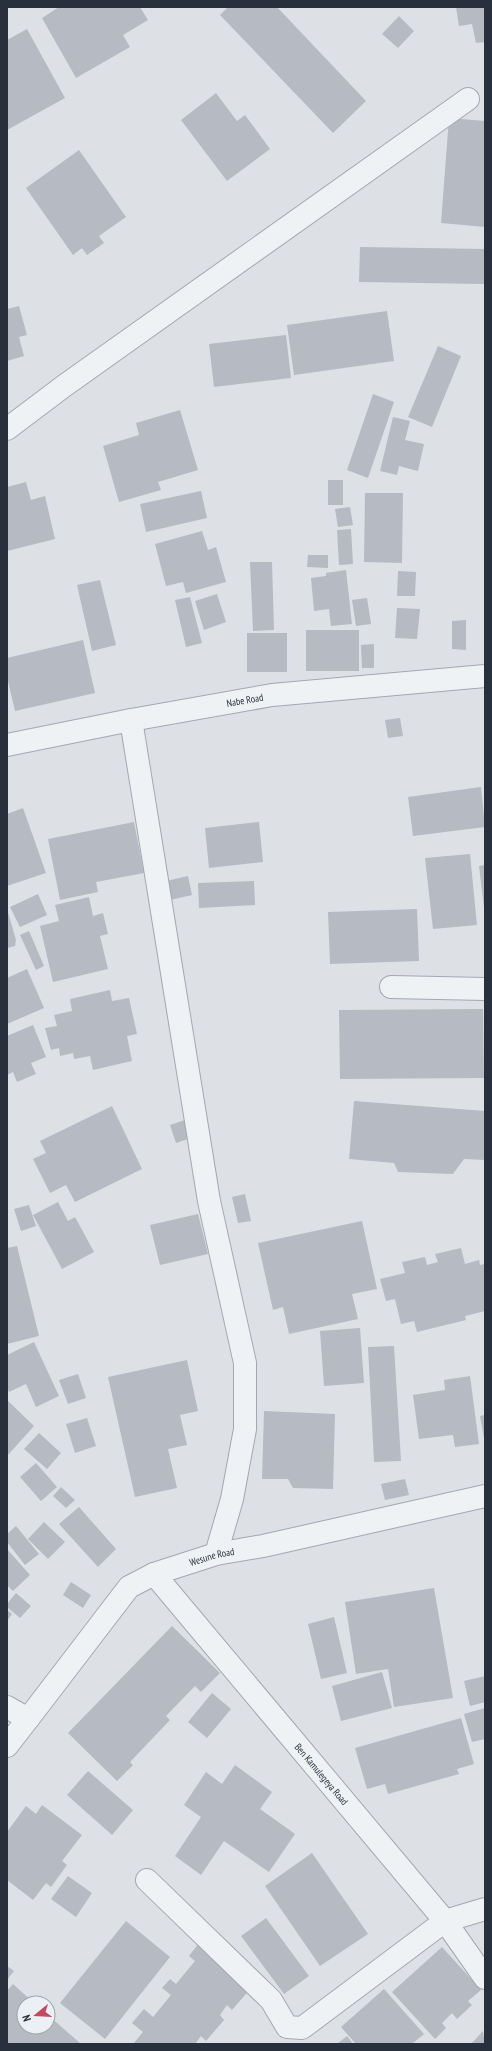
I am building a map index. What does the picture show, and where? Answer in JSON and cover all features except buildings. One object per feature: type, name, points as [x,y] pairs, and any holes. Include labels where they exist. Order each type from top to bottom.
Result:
[{"type":"street","points":[[7,429],[64,386],[468,99]]},
{"type":"street","name":"Nabe Road","points":[[7,745],[131,720],[272,695],[485,676]]},
{"type":"street","points":[[131,720],[209,1201],[245,1362],[245,1429],[232,1499],[216,1554]]},
{"type":"street","points":[[391,987],[485,989]]},
{"type":"street","name":"Wesune Road","points":[[7,1746],[129,1587],[154,1574],[216,1554],[263,1546],[485,1496]]},
{"type":"street","name":"Ben Kamulegeya Road","points":[[154,1574],[446,1921],[485,1978]]},
{"type":"street","points":[[7,1707],[28,1719]]},
{"type":"street","points":[[147,1880],[271,2000],[287,2027],[302,2028],[446,1921],[485,1909]]}]
